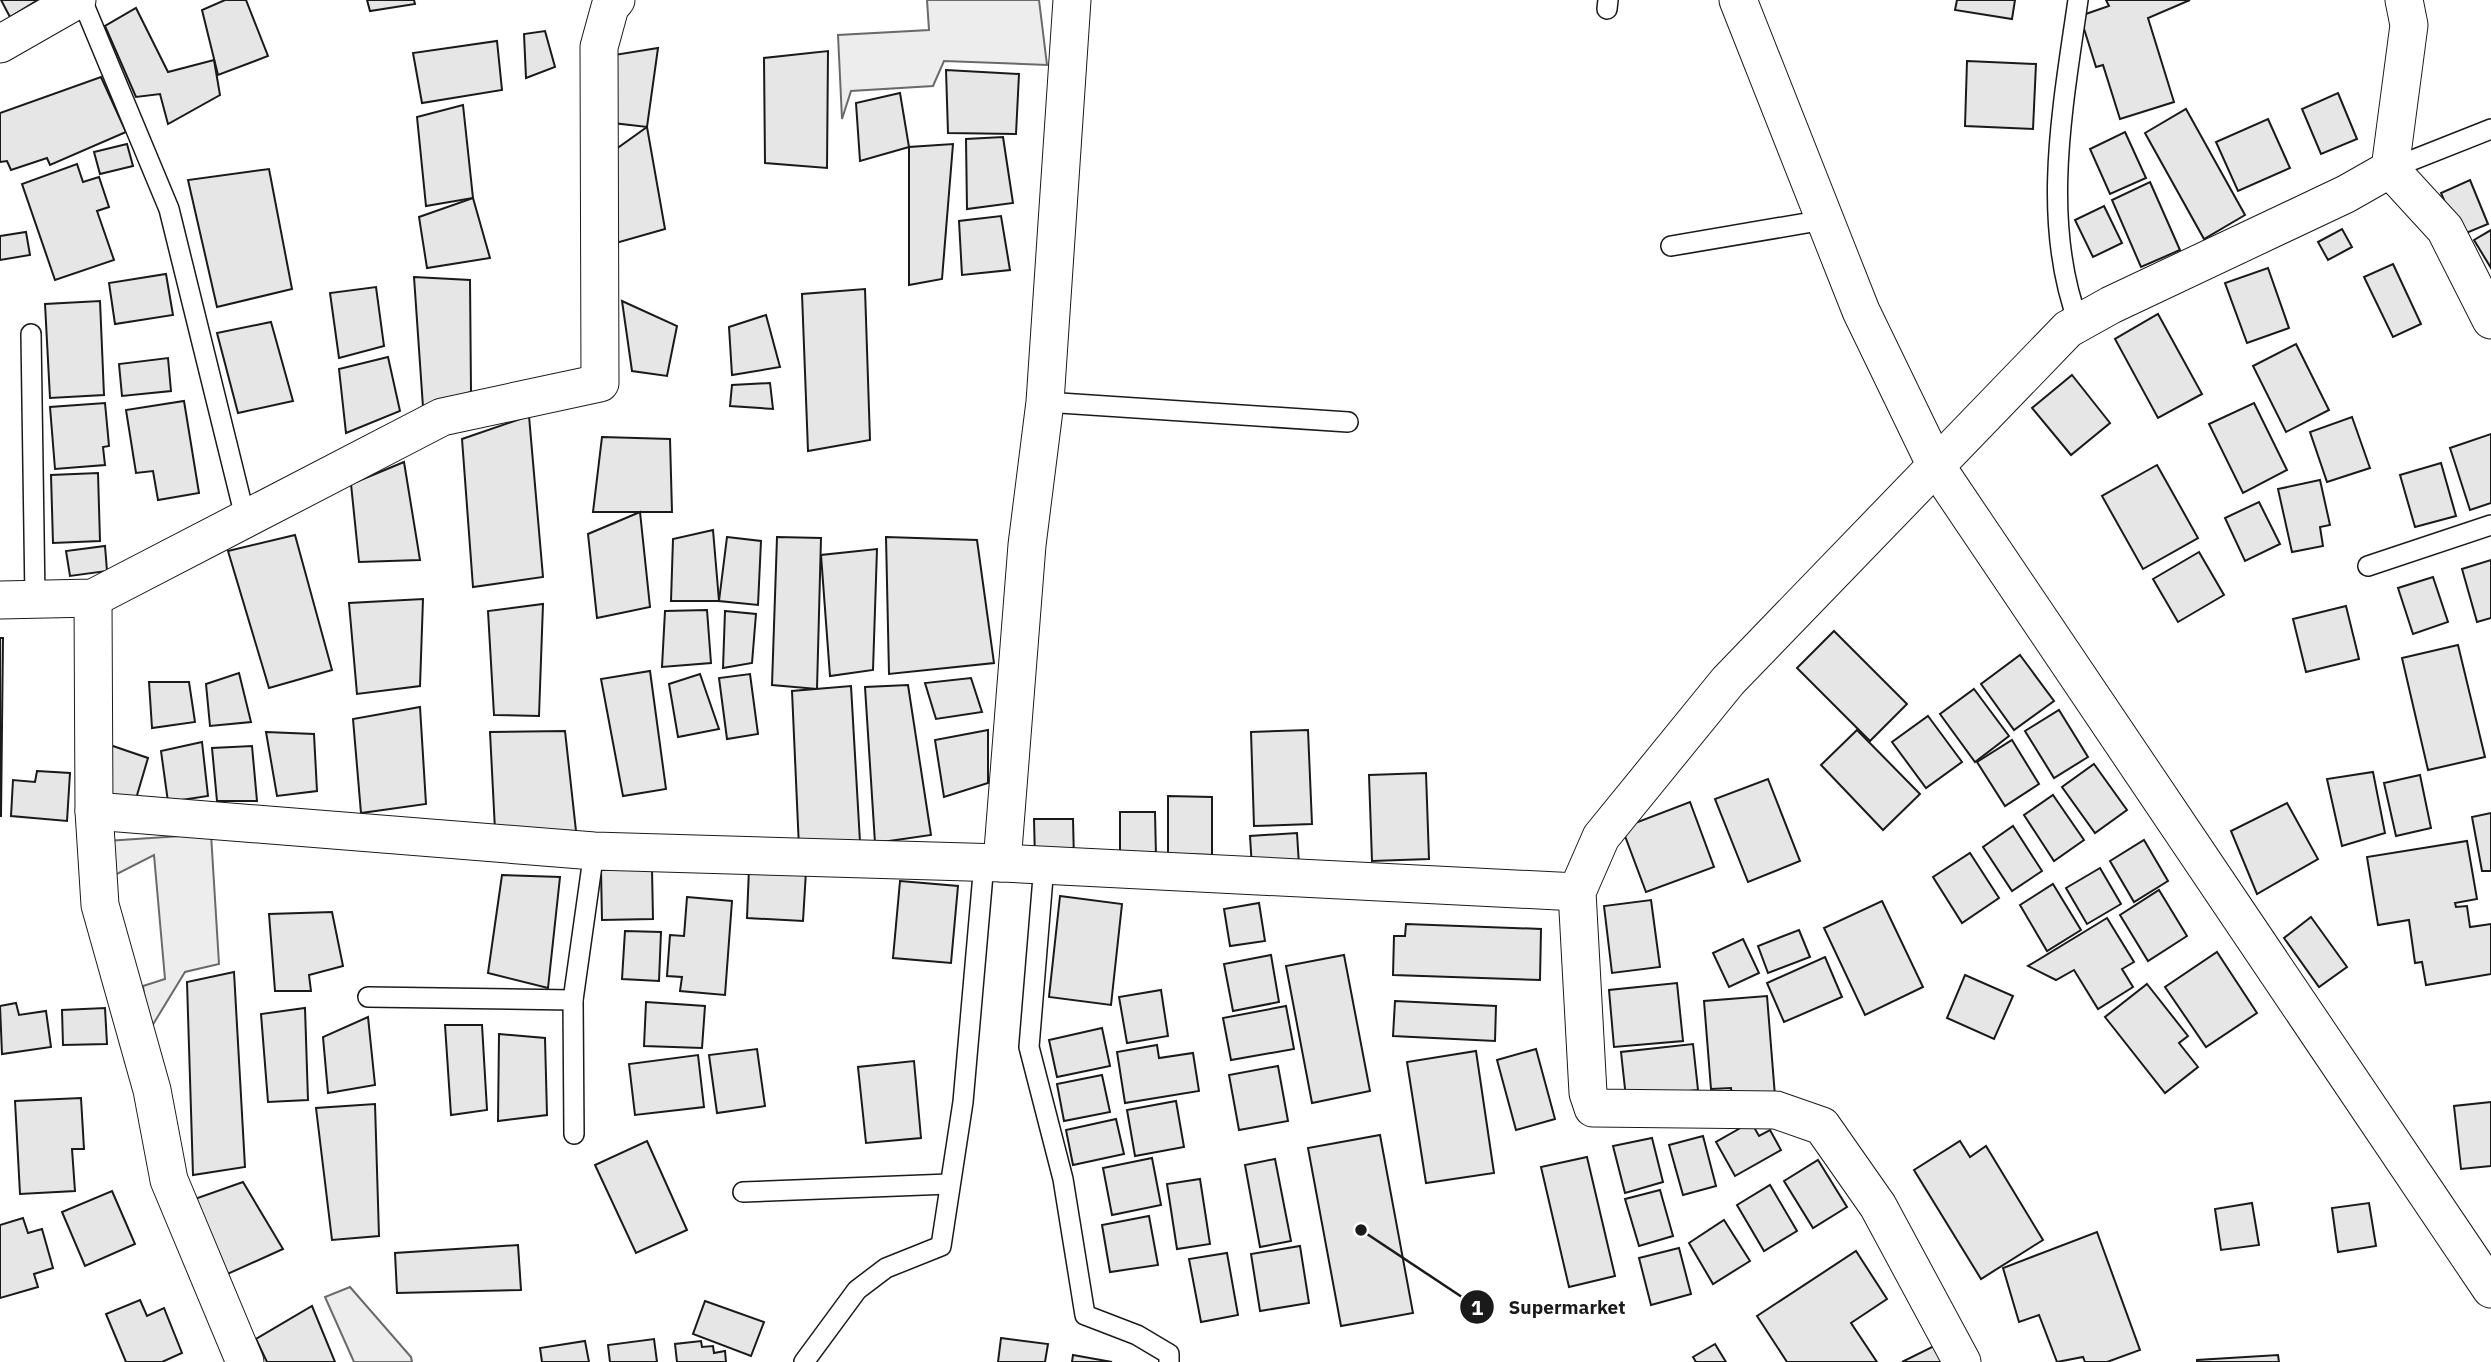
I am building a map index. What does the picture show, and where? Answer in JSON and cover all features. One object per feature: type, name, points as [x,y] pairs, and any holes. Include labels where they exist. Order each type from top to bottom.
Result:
[{"type":"street","points":[[0,44],[80,0]]},
{"type":"street","points":[[18,599],[93,598],[442,417],[600,383],[599,47],[610,7],[616,0]]},
{"type":"street","points":[[993,863],[1045,402],[1072,0]]},
{"type":"street","points":[[1738,0],[1861,311],[1936,466],[2491,1289]]},
{"type":"street","points":[[2389,169],[2409,24],[2404,0]]},
{"type":"street","points":[[1962,1362],[1878,1206],[1822,1126],[1776,1110],[1593,1108],[1588,1093],[1577,892],[1601,837],[1728,681],[2068,329],[2110,305],[2346,194],[2389,169]]},
{"type":"street","points":[[2389,169],[2445,229],[2491,320]]},
{"type":"street","points":[[93,598],[94,811],[100,905],[152,1090],[169,1180],[245,1362]]},
{"type":"street","points":[[94,811],[594,850],[1044,865],[1577,892]]},
{"type":"lane","points":[[80,0],[169,209],[246,521]]},
{"type":"lane","points":[[2078,0],[2061,118],[2058,213],[2063,273],[2079,324]]},
{"type":"lane","points":[[2389,169],[2491,130]]},
{"type":"lane","points":[[1671,246],[1824,220]]},
{"type":"lane","points":[[18,599],[31,334]]},
{"type":"lane","points":[[1045,402],[1348,422]]},
{"type":"lane","points":[[2368,566],[2491,526]]},
{"type":"lane","points":[[574,1134],[573,1000],[594,850]]},
{"type":"lane","points":[[804,1362],[857,1290],[886,1268],[941,1247],[963,1102],[993,863]]},
{"type":"lane","points":[[1044,865],[1029,1047],[1063,1179],[1085,1315],[1138,1335],[1169,1354],[1169,1362]]},
{"type":"lane","points":[[368,997],[573,1000]]},
{"type":"lane","points":[[743,1192],[949,1184]]},
{"type":"shaded area","points":[[927,0],[1039,0],[1047,65],[944,61],[933,86],[851,91],[842,119],[838,35],[929,30]]},
{"type":"shaded area","points":[[211,834],[219,964],[185,972],[149,1031],[143,986],[165,979],[154,855],[111,877],[106,841]]},
{"type":"shaded area","points":[[350,1287],[411,1357],[412,1362],[354,1362],[325,1297]]},
{"type":"building","points":[[1,0],[38,0],[10,17]]},
{"type":"building","points":[[225,0],[246,0],[268,56],[218,75],[202,10]]},
{"type":"building","points":[[367,0],[414,0],[415,4],[370,11]]},
{"type":"building","points":[[1957,0],[2015,0],[2012,19],[1955,10]]},
{"type":"building","points":[[2106,0],[2190,0],[2148,18],[2174,102],[2120,119],[2103,65],[2096,67],[2080,16],[2109,6]]},
{"type":"building","points":[[136,8],[168,72],[214,60],[220,95],[168,124],[160,94],[136,97],[105,26]]},
{"type":"building","points":[[545,31],[555,67],[526,78],[524,34]]},
{"type":"building","points":[[497,41],[502,90],[422,103],[413,53]]},
{"type":"building","points":[[658,48],[647,127],[613,123],[614,55]]},
{"type":"building","points":[[828,51],[827,168],[765,163],[764,58]]},
{"type":"building","points":[[1967,61],[2036,64],[2033,129],[1965,126]]},
{"type":"building","points":[[946,70],[1019,74],[1016,134],[948,133]]},
{"type":"building","points":[[101,77],[126,132],[50,165],[47,158],[11,170],[7,161],[0,162],[0,113]]},
{"type":"building","points":[[900,93],[909,147],[860,161],[856,103]]},
{"type":"building","points":[[2338,93],[2357,139],[2321,154],[2302,109]]},
{"type":"building","points":[[463,105],[473,198],[426,206],[417,117]]},
{"type":"building","points":[[2186,109],[2245,215],[2204,239],[2145,133]]},
{"type":"building","points":[[2268,119],[2290,168],[2238,191],[2216,142]]},
{"type":"building","points":[[647,127],[665,229],[616,243],[612,152]]},
{"type":"building","points":[[2125,132],[2146,178],[2110,194],[2090,149]]},
{"type":"building","points":[[1003,137],[1013,203],[967,209],[966,139]]},
{"type":"building","points":[[127,144],[133,166],[100,174],[94,152]]},
{"type":"building","points":[[953,144],[942,279],[909,285],[909,147]]},
{"type":"building","points":[[77,164],[83,182],[99,177],[109,207],[97,211],[114,260],[55,280],[22,184]]},
{"type":"building","points":[[269,169],[292,289],[217,307],[188,180]]},
{"type":"building","points":[[2470,180],[2488,224],[2459,236],[2441,193]]},
{"type":"building","points":[[2150,182],[2180,250],[2141,267],[2112,200]]},
{"type":"building","points":[[473,198],[490,258],[427,268],[419,217]]},
{"type":"building","points":[[2104,206],[2122,243],[2093,257],[2075,220]]},
{"type":"building","points":[[1001,216],[1010,270],[962,275],[959,221]]},
{"type":"building","points":[[2342,229],[2352,247],[2328,260],[2318,242]]},
{"type":"building","points":[[2491,230],[2491,268],[2474,240]]},
{"type":"building","points":[[26,232],[30,255],[0,260],[0,236]]},
{"type":"building","points":[[2393,264],[2421,324],[2393,337],[2364,277]]},
{"type":"building","points":[[2268,268],[2289,328],[2247,343],[2225,283]]},
{"type":"building","points":[[166,274],[173,315],[115,324],[109,283]]},
{"type":"building","points":[[414,277],[470,280],[471,392],[423,407]]},
{"type":"building","points":[[376,287],[384,346],[339,358],[330,293]]},
{"type":"building","points":[[865,289],[870,440],[808,451],[802,294]]},
{"type":"building","points":[[100,301],[104,395],[50,398],[45,304]]},
{"type":"building","points":[[622,301],[677,326],[667,376],[632,371]]},
{"type":"building","points":[[2158,314],[2202,394],[2158,418],[2115,339]]},
{"type":"building","points":[[766,315],[780,367],[732,375],[729,327]]},
{"type":"building","points":[[271,322],[293,401],[238,413],[217,333]]},
{"type":"building","points":[[2296,344],[2329,410],[2286,432],[2253,366]]},
{"type":"building","points":[[388,357],[400,411],[346,433],[339,369]]},
{"type":"building","points":[[168,358],[171,391],[122,396],[119,364]]},
{"type":"building","points":[[2072,375],[2110,423],[2071,455],[2032,408]]},
{"type":"building","points":[[770,383],[773,409],[730,406],[732,385]]},
{"type":"building","points":[[184,401],[199,493],[158,500],[153,471],[136,473],[126,410]]},
{"type":"building","points":[[105,403],[109,446],[103,447],[105,465],[55,469],[50,407]]},
{"type":"building","points":[[2254,403],[2287,470],[2243,493],[2209,424]]},
{"type":"building","points":[[529,416],[543,577],[473,587],[462,439]]},
{"type":"building","points":[[2352,417],[2370,468],[2327,482],[2310,432]]},
{"type":"building","points":[[2491,434],[2491,503],[2470,510],[2450,448]]},
{"type":"building","points":[[602,437],[670,439],[672,512],[593,512]]},
{"type":"building","points":[[404,462],[420,560],[359,562],[351,484]]},
{"type":"building","points":[[2441,463],[2456,516],[2415,527],[2400,475]]},
{"type":"building","points":[[2157,465],[2198,538],[2143,569],[2102,496]]},
{"type":"building","points":[[98,473],[100,541],[53,543],[51,475]]},
{"type":"building","points":[[2320,480],[2330,525],[2320,527],[2323,546],[2292,552],[2278,489]]},
{"type":"building","points":[[2259,502],[2280,544],[2245,561],[2225,518]]},
{"type":"building","points":[[640,512],[650,607],[597,618],[588,534]]},
{"type":"building","points":[[713,530],[719,601],[671,601],[673,539]]},
{"type":"building","points":[[295,535],[332,670],[269,688],[228,551]]},
{"type":"building","points":[[727,537],[761,541],[758,605],[719,601]]},
{"type":"building","points":[[777,537],[821,538],[817,689],[772,685]]},
{"type":"building","points":[[886,537],[977,540],[994,663],[889,674]]},
{"type":"building","points":[[105,546],[107,571],[70,576],[66,551]]},
{"type":"building","points":[[877,549],[873,670],[830,676],[821,555]]},
{"type":"building","points":[[2199,552],[2224,595],[2178,622],[2153,579]]},
{"type":"building","points":[[2491,560],[2491,618],[2477,622],[2462,569]]},
{"type":"building","points":[[2433,577],[2448,622],[2413,634],[2398,588]]},
{"type":"building","points":[[423,599],[420,686],[357,694],[349,603]]},
{"type":"building","points":[[543,604],[539,716],[494,715],[488,611]]},
{"type":"building","points":[[2346,606],[2359,659],[2306,672],[2293,619]]},
{"type":"building","points":[[707,610],[711,663],[662,667],[665,611]]},
{"type":"building","points":[[725,611],[756,614],[752,663],[723,668]]},
{"type":"building","points":[[1834,631],[1907,704],[1870,741],[1797,668]]},
{"type":"building","points":[[0,638],[3,638],[1,816],[0,816]]},
{"type":"building","points":[[2458,645],[2485,757],[2428,770],[2402,658]]},
{"type":"building","points":[[2020,655],[2054,701],[2014,730],[1981,684]]},
{"type":"building","points":[[650,671],[666,789],[623,796],[601,679]]},
{"type":"building","points":[[239,673],[251,722],[210,726],[206,684]]},
{"type":"building","points":[[700,674],[719,729],[678,737],[669,684]]},
{"type":"building","points":[[750,674],[758,734],[727,739],[719,678]]},
{"type":"building","points":[[971,678],[982,712],[936,719],[925,683]]},
{"type":"building","points":[[149,682],[189,682],[195,722],[152,728]]},
{"type":"building","points":[[908,685],[931,835],[875,843],[865,687]]},
{"type":"building","points":[[851,686],[860,842],[799,848],[792,691]]},
{"type":"building","points":[[1974,689],[2009,736],[1975,762],[1940,714]]},
{"type":"building","points":[[420,707],[426,804],[361,813],[353,719]]},
{"type":"building","points":[[2059,710],[2088,757],[2054,778],[2025,731]]},
{"type":"building","points":[[1928,716],[1962,762],[1926,788],[1892,742]]},
{"type":"building","points":[[988,730],[988,783],[944,797],[935,740]]},
{"type":"building","points":[[1308,730],[1312,824],[1254,826],[1251,732]]},
{"type":"building","points":[[1857,730],[1920,794],[1883,830],[1821,765]]},
{"type":"building","points":[[565,731],[576,831],[495,830],[490,732]]},
{"type":"building","points":[[266,732],[314,734],[317,791],[277,796]]},
{"type":"building","points":[[2012,740],[2039,784],[2005,806],[1977,762]]},
{"type":"building","points":[[202,742],[208,796],[168,802],[161,751]]},
{"type":"building","points":[[107,744],[148,758],[135,802],[106,796]]},
{"type":"building","points":[[252,746],[257,801],[217,801],[212,748]]},
{"type":"building","points":[[2094,764],[2127,810],[2095,833],[2062,787]]},
{"type":"building","points":[[37,771],[70,773],[67,821],[11,816],[13,780],[35,782]]},
{"type":"building","points":[[2373,772],[2385,833],[2342,846],[2327,779]]},
{"type":"building","points":[[1426,773],[1429,859],[1372,861],[1369,775]]},
{"type":"building","points":[[2420,775],[2431,828],[2396,836],[2384,783]]},
{"type":"building","points":[[1768,779],[1800,861],[1748,882],[1715,799]]},
{"type":"building","points":[[2053,795],[2084,840],[2054,861],[2024,815]]},
{"type":"building","points":[[1168,796],[1212,797],[1212,855],[1168,854]]},
{"type":"building","points":[[1690,802],[1714,867],[1646,892],[1622,828]]},
{"type":"building","points":[[2287,803],[2318,859],[2257,894],[2231,831]]},
{"type":"building","points":[[1120,812],[1155,812],[1156,856],[1120,856]]},
{"type":"building","points":[[2491,813],[2491,871],[2482,871],[2472,817]]},
{"type":"building","points":[[1034,819],[1073,819],[1074,860],[1035,860]]},
{"type":"building","points":[[2013,826],[2042,871],[2012,891],[1983,847]]},
{"type":"building","points":[[1297,833],[1299,865],[1252,868],[1250,836]]},
{"type":"building","points":[[2144,840],[2168,881],[2134,902],[2110,861]]},
{"type":"building","points":[[2467,841],[2477,899],[2455,903],[2456,907],[2467,906],[2470,927],[2491,924],[2491,974],[2426,985],[2422,962],[2415,963],[2409,920],[2378,925],[2367,857]]},
{"type":"building","points":[[1970,853],[1999,898],[1962,923],[1933,877]]},
{"type":"building","points":[[749,868],[806,871],[803,921],[747,918]]},
{"type":"building","points":[[2100,868],[2121,904],[2087,924],[2066,888]]},
{"type":"building","points":[[652,869],[653,919],[602,920],[601,870]]},
{"type":"building","points":[[502,875],[560,877],[548,988],[488,973]]},
{"type":"building","points":[[900,881],[958,886],[951,963],[893,958]]},
{"type":"building","points":[[2053,884],[2081,930],[2047,951],[2020,905]]},
{"type":"building","points":[[2159,890],[2187,936],[2148,961],[2120,915]]},
{"type":"building","points":[[1060,896],[1122,904],[1111,1005],[1049,997]]},
{"type":"building","points":[[687,897],[732,901],[725,995],[680,991],[682,977],[667,976],[670,935],[684,936]]},
{"type":"building","points":[[1651,900],[1660,967],[1612,973],[1604,906]]},
{"type":"building","points":[[1882,901],[1923,987],[1865,1015],[1824,928]]},
{"type":"building","points":[[1259,903],[1265,941],[1230,946],[1224,909]]},
{"type":"building","points":[[332,912],[343,966],[309,975],[311,991],[275,991],[269,914]]},
{"type":"building","points":[[2311,917],[2347,967],[2319,987],[2284,938]]},
{"type":"building","points":[[2107,918],[2134,962],[2122,969],[2133,987],[2098,1009],[2074,970],[2056,980],[2028,966]]},
{"type":"building","points":[[1406,924],[1541,929],[1540,980],[1393,975],[1394,936],[1405,936]]},
{"type":"building","points":[[1799,930],[1810,957],[1768,973],[1758,946]]},
{"type":"building","points":[[625,931],[661,932],[659,981],[622,979]]},
{"type":"building","points":[[1743,939],[1759,973],[1729,987],[1713,953]]},
{"type":"building","points":[[2217,952],[2257,1013],[2206,1047],[2165,987]]},
{"type":"building","points":[[1271,955],[1279,1002],[1233,1011],[1224,964]]},
{"type":"building","points":[[1344,955],[1370,1091],[1312,1103],[1286,966]]},
{"type":"building","points":[[1825,957],[1842,997],[1784,1022],[1767,983]]},
{"type":"building","points":[[234,972],[245,1167],[193,1175],[187,982]]},
{"type":"building","points":[[1965,975],[2013,996],[1994,1039],[1947,1018]]},
{"type":"building","points":[[1677,983],[1683,1041],[1614,1047],[1609,990]]},
{"type":"building","points":[[2147,984],[2188,1036],[2179,1043],[2198,1067],[2165,1093],[2105,1017]]},
{"type":"building","points":[[1161,990],[1168,1036],[1127,1043],[1119,997]]},
{"type":"building","points":[[1767,996],[1775,1096],[1732,1099],[1731,1088],[1711,1089],[1704,1001]]},
{"type":"building","points":[[1395,1001],[1496,1006],[1495,1041],[1393,1036]]},
{"type":"building","points":[[646,1002],[705,1006],[702,1048],[644,1046]]},
{"type":"building","points":[[16,1003],[19,1015],[46,1011],[51,1047],[2,1054],[0,1006]]},
{"type":"building","points":[[1286,1006],[1294,1049],[1231,1060],[1223,1018]]},
{"type":"building","points":[[105,1008],[107,1044],[63,1045],[62,1010]]},
{"type":"building","points":[[305,1008],[308,1100],[268,1102],[261,1014]]},
{"type":"building","points":[[368,1017],[375,1085],[328,1093],[323,1037]]},
{"type":"building","points":[[445,1025],[482,1025],[487,1110],[451,1115]]},
{"type":"building","points":[[1102,1028],[1110,1066],[1057,1077],[1049,1040]]},
{"type":"building","points":[[499,1034],[545,1038],[547,1115],[498,1121]]},
{"type":"building","points":[[1693,1044],[1698,1090],[1626,1098],[1621,1052]]},
{"type":"building","points":[[1157,1045],[1159,1058],[1193,1053],[1199,1091],[1125,1103],[1117,1052]]},
{"type":"building","points":[[757,1049],[765,1106],[717,1113],[709,1055]]},
{"type":"building","points":[[1536,1049],[1555,1119],[1516,1130],[1497,1060]]},
{"type":"building","points":[[1476,1051],[1494,1173],[1426,1183],[1407,1062]]},
{"type":"building","points":[[698,1055],[704,1107],[635,1115],[629,1064]]},
{"type":"building","points":[[914,1061],[921,1138],[866,1143],[858,1067]]},
{"type":"building","points":[[1278,1066],[1288,1121],[1239,1130],[1229,1075]]},
{"type":"building","points":[[1102,1075],[1110,1112],[1064,1121],[1057,1084]]},
{"type":"building","points":[[81,1098],[84,1149],[72,1149],[75,1191],[20,1194],[15,1101]]},
{"type":"building","points":[[1176,1101],[1184,1147],[1135,1156],[1127,1110]]},
{"type":"building","points":[[2491,1102],[2491,1166],[2461,1169],[2454,1106]]},
{"type":"building","points":[[375,1104],[379,1236],[332,1240],[316,1108]]},
{"type":"building","points":[[1116,1119],[1124,1154],[1073,1165],[1066,1130]]},
{"type":"building","points":[[1751,1122],[1759,1136],[1770,1130],[1781,1150],[1735,1176],[1716,1142]]},
{"type":"building","points":[[1380,1135],[1413,1313],[1341,1326],[1308,1148]]},
{"type":"building","points":[[1703,1136],[1716,1186],[1683,1195],[1669,1145]]},
{"type":"building","points":[[1652,1138],[1663,1182],[1625,1193],[1613,1146]]},
{"type":"building","points":[[647,1141],[687,1230],[636,1253],[595,1165]]},
{"type":"building","points":[[1960,1141],[1970,1157],[1986,1146],[2043,1240],[1981,1279],[1914,1170]]},
{"type":"building","points":[[1587,1157],[1615,1276],[1569,1287],[1541,1167]]},
{"type":"building","points":[[1152,1158],[1161,1205],[1112,1215],[1103,1168]]},
{"type":"building","points":[[1275,1159],[1291,1241],[1260,1247],[1245,1165]]},
{"type":"building","points":[[1818,1160],[1847,1207],[1813,1228],[1784,1181]]},
{"type":"building","points":[[1200,1179],[1210,1244],[1177,1249],[1167,1184]]},
{"type":"building","points":[[243,1182],[283,1249],[223,1276],[189,1201]]},
{"type":"building","points":[[1770,1185],[1797,1231],[1764,1251],[1737,1205]]},
{"type":"building","points":[[1660,1190],[1673,1236],[1639,1246],[1625,1199]]},
{"type":"building","points":[[112,1191],[135,1244],[85,1266],[62,1212]]},
{"type":"building","points":[[2252,1203],[2259,1245],[2221,1250],[2215,1209]]},
{"type":"building","points":[[2369,1203],[2376,1246],[2338,1252],[2332,1208]]},
{"type":"building","points":[[1149,1216],[1158,1265],[1110,1272],[1102,1225]]},
{"type":"building","points":[[23,1218],[28,1233],[42,1229],[53,1268],[34,1274],[38,1287],[0,1298],[0,1225]]},
{"type":"building","points":[[1724,1220],[1750,1261],[1713,1284],[1689,1243]]},
{"type":"building","points":[[2097,1232],[2140,1350],[2107,1362],[2085,1362],[2083,1357],[2057,1362],[2039,1315],[2019,1322],[2003,1268]]},
{"type":"building","points":[[518,1245],[521,1290],[397,1293],[395,1253]]},
{"type":"building","points":[[1300,1246],[1309,1303],[1260,1311],[1251,1254]]},
{"type":"building","points":[[1679,1248],[1691,1294],[1651,1305],[1639,1258]]},
{"type":"building","points":[[1856,1251],[1887,1299],[1851,1323],[1877,1362],[1787,1362],[1757,1316]]},
{"type":"building","points":[[1227,1253],[1238,1315],[1201,1322],[1189,1259]]},
{"type":"building","points":[[140,1300],[147,1316],[164,1308],[182,1353],[162,1362],[126,1362],[106,1314]]},
{"type":"building","points":[[705,1301],[764,1322],[751,1356],[693,1334]]},
{"type":"building","points":[[312,1306],[335,1362],[267,1362],[256,1339]]},
{"type":"building","points":[[1001,1338],[1048,1344],[1045,1362],[998,1362]]},
{"type":"building","points":[[654,1339],[657,1362],[610,1362],[608,1345]]},
{"type":"building","points":[[585,1341],[589,1362],[542,1362],[540,1348]]},
{"type":"building","points":[[701,1341],[702,1347],[713,1346],[714,1353],[725,1351],[726,1362],[677,1362],[675,1344]]},
{"type":"building","points":[[1715,1344],[1726,1362],[1696,1362],[1693,1357]]},
{"type":"building","points":[[1936,1345],[1944,1362],[1902,1362]]},
{"type":"building","points":[[1073,1355],[1112,1362],[1072,1362]]},
{"type":"building","points":[[2278,1355],[2279,1362],[2197,1362],[2197,1360]]},
{"type":"place","name":"Supermarket","points":[[1361,1230]]}]
